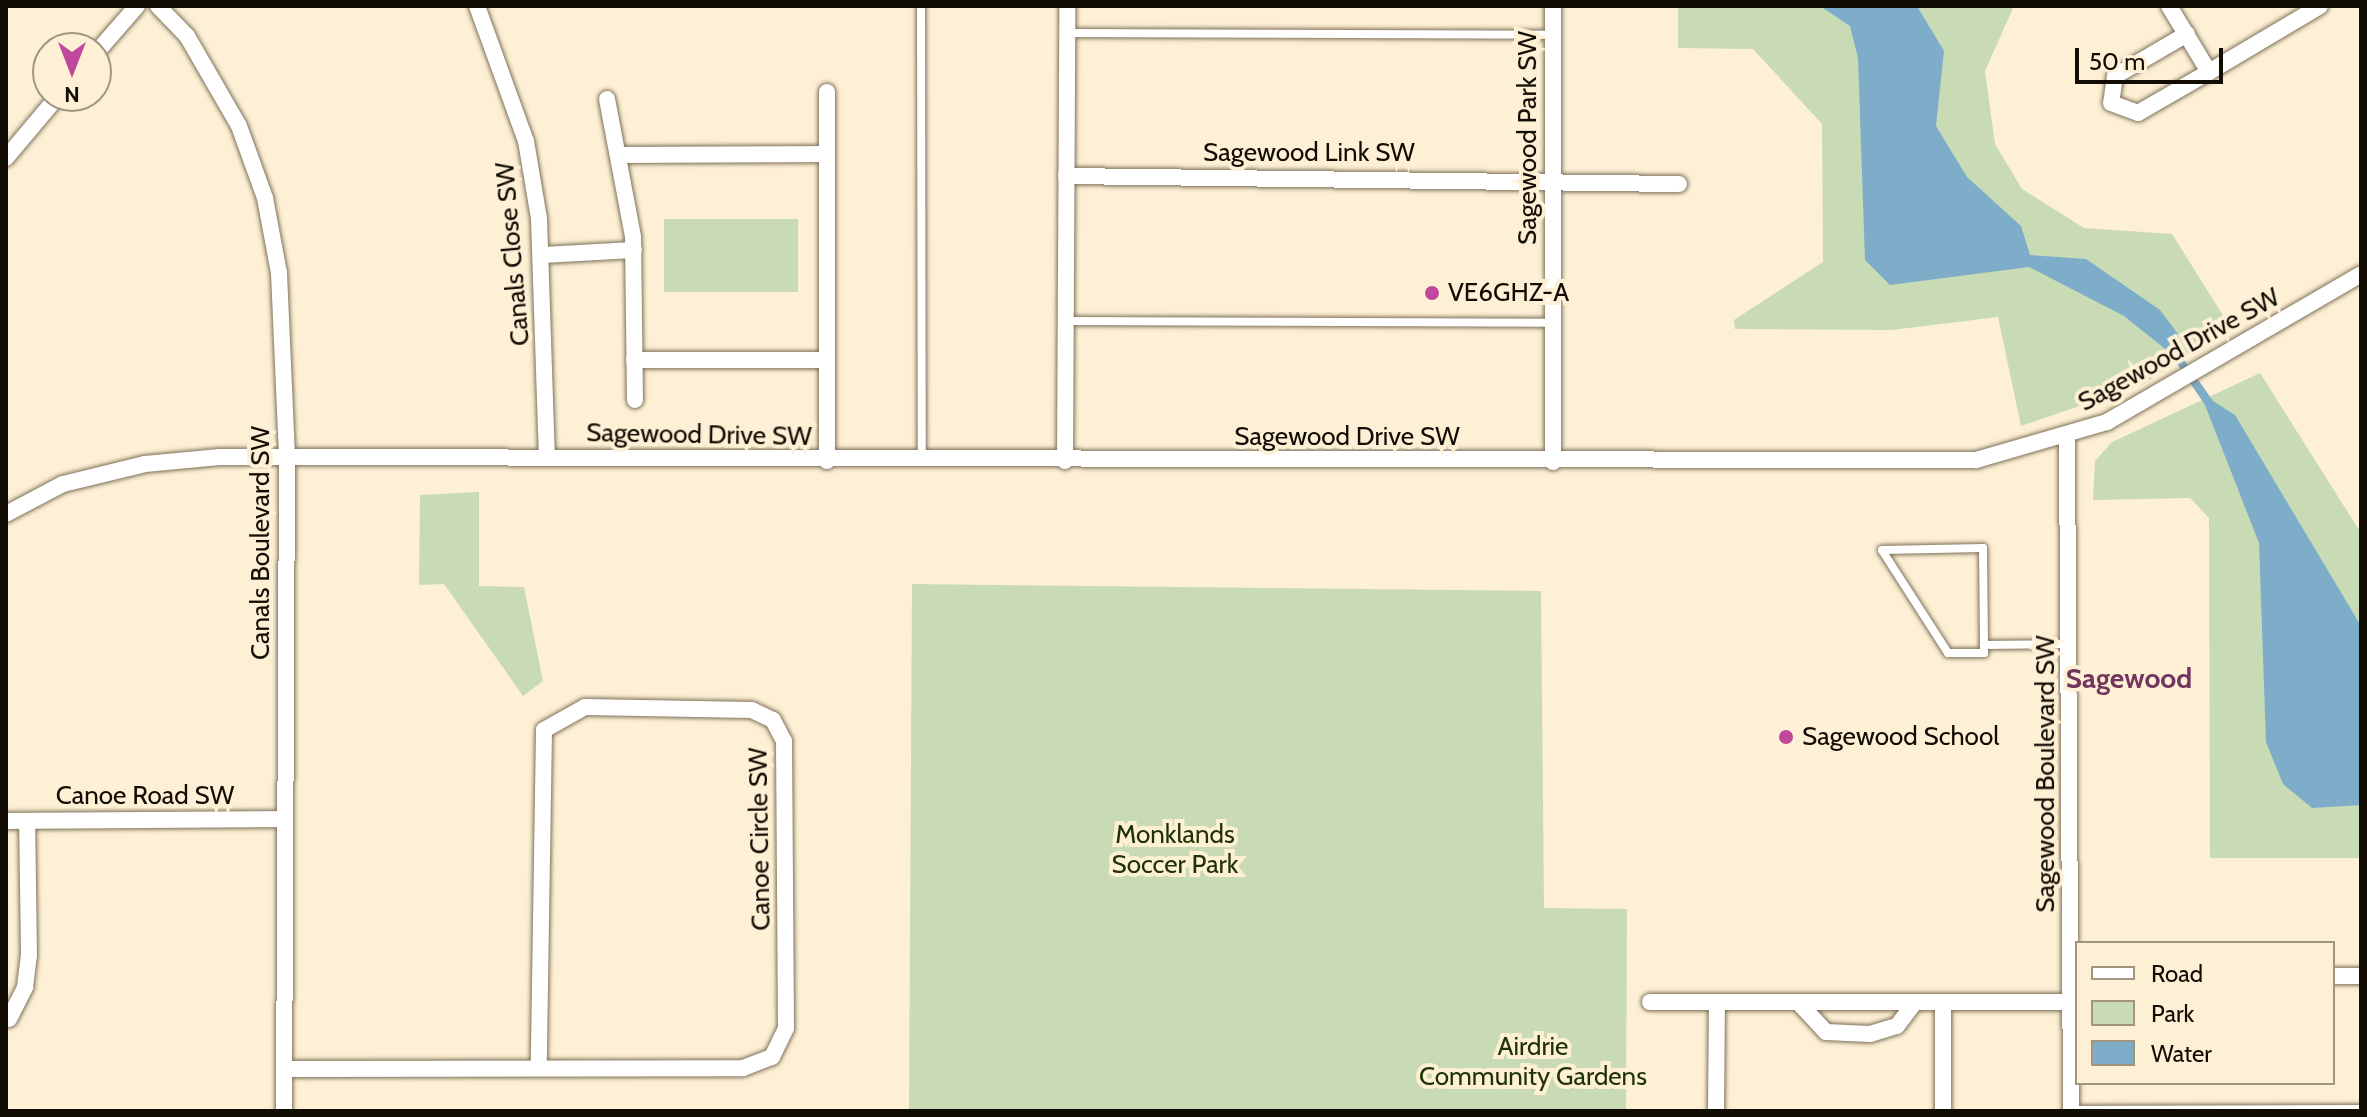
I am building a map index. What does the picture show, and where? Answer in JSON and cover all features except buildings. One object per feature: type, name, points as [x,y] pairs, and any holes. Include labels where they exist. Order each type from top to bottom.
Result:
[{"type":"street","points":[[112,35],[137,6]]},
{"type":"street","name":"Canals Boulevard SW","points":[[158,6],[187,36],[239,126],[265,198],[279,273],[287,455],[284,1111]]},
{"type":"street","name":"Canals Close SW","points":[[477,6],[526,141],[542,255],[547,458]]},
{"type":"street","points":[[1065,461],[1067,6]]},
{"type":"street","name":"Sagewood Park SW","points":[[1553,6],[1553,462]]},
{"type":"street","points":[[2169,6],[2209,72]]},
{"type":"street","points":[[2187,34],[2115,76],[2111,103],[2138,113],[2320,6]]},
{"type":"street","points":[[827,92],[827,461]]},
{"type":"street","points":[[607,99],[622,155],[634,250],[635,400]]},
{"type":"street","points":[[6,158],[45,112]]},
{"type":"street","points":[[622,155],[827,154]]},
{"type":"street","name":"Sagewood Link SW","points":[[1066,176],[1551,178],[1679,184]]},
{"type":"street","points":[[542,255],[634,250]]},
{"type":"street","name":"Sagewood Drive SW","points":[[6,514],[63,484],[145,464],[287,455],[922,462],[1928,464],[2067,438],[2149,400],[2361,274]]},
{"type":"street","points":[[634,360],[827,360]]},
{"type":"street","name":"Sagewood Boulevard SW","points":[[2067,438],[2074,977],[2071,1002],[2071,1110]]},
{"type":"street","name":"Canoe Circle SW","points":[[285,1069],[539,1066],[743,1068],[781,1045],[784,741],[773,720],[752,710],[585,707],[544,730],[539,1066]]},
{"type":"street","name":"Canoe Road SW","points":[[6,821],[284,819]]},
{"type":"street","points":[[9,1019],[25,987],[29,956],[27,821]]},
{"type":"street","points":[[2335,976],[2361,976]]},
{"type":"street","points":[[1650,1002],[2071,1002]]},
{"type":"street","points":[[1716,1111],[1717,1002]]},
{"type":"street","points":[[1798,1002],[1826,1032],[1870,1034],[1897,1026],[1915,1002]]},
{"type":"street","points":[[1943,1002],[1943,1111]]},
{"type":"lane","points":[[921,6],[922,462]]},
{"type":"lane","points":[[1066,33],[1553,35]]},
{"type":"lane","points":[[1066,321],[1552,323]]},
{"type":"lane","points":[[1983,548],[1984,645],[1984,653],[1948,653],[1882,550],[1983,548]]},
{"type":"lane","points":[[1984,645],[2069,644]]},
{"type":"lane","points":[[2071,1110],[2361,1109]]},
{"type":"green space","points":[[1678,6],[2014,6],[1985,71],[1995,144],[2022,189],[2084,228],[2172,234],[2229,325],[2144,384],[2021,426],[1998,317],[1892,330],[1735,329],[1734,320],[1823,262],[1822,124],[1753,49],[1678,48]]},
{"type":"green space","points":[[664,219],[798,219],[798,292],[664,292]]},
{"type":"green space","points":[[2260,373],[2361,533],[2361,858],[2210,858],[2209,518],[2190,498],[2093,500],[2095,461],[2112,442]]},
{"type":"green space","points":[[479,492],[479,586],[524,587],[543,681],[523,696],[444,584],[419,585],[420,495]]},
{"type":"green space","name":"Monklands Soccer Park","points":[[912,584],[1541,591],[1544,908],[1627,909],[1626,1111],[909,1111]]},
{"type":"water","points":[[1820,6],[1917,6],[1944,51],[1936,126],[1967,177],[2021,226],[2030,255],[2086,259],[2160,310],[2178,334],[2171,341],[2213,401],[2235,415],[2361,626],[2361,805],[2312,808],[2283,784],[2266,742],[2259,543],[2205,405],[2169,352],[2124,316],[2029,267],[1890,285],[1865,260],[1858,58],[1850,26]]},
{"type":"place","name":"VE6GHZ-A","points":[[1432,293]]},
{"type":"place","name":"Sagewood School","points":[[1786,737]]},
{"type":"district","name":"Sagewood","points":[[2129,678]]},
{"type":"park label","name":"Airdrie Community Gardens","points":[[1533,1062]]}]
